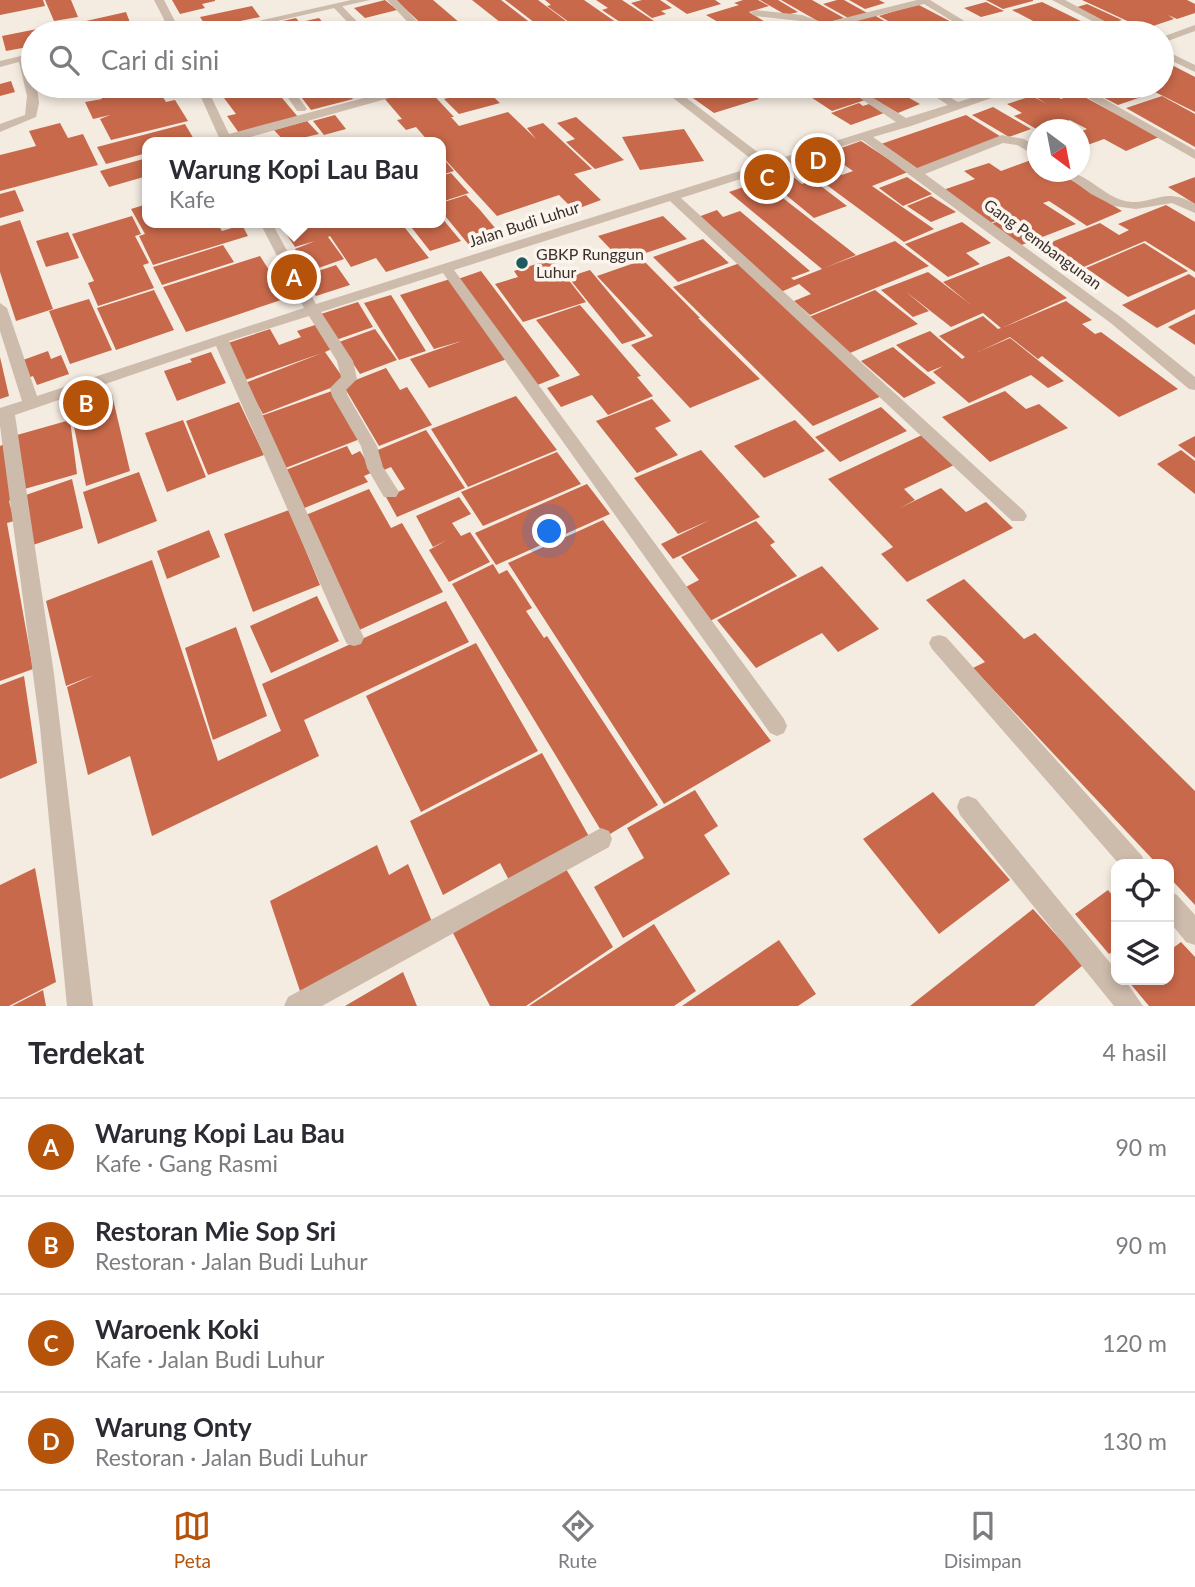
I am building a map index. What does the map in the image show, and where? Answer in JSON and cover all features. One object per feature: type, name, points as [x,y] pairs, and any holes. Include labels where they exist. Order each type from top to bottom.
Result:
[{"type":"street","points":[[159,0],[170,21]]},
{"type":"street","points":[[392,0],[412,21]]},
{"type":"street","points":[[1057,0],[1098,21]]},
{"type":"street","points":[[281,21],[361,1]]},
{"type":"street","points":[[846,21],[925,1],[959,21]]},
{"type":"street","points":[[337,6],[351,21]]},
{"type":"street","points":[[755,13],[811,21]]},
{"type":"street","points":[[1174,36],[1195,28]]},
{"type":"street","points":[[1174,39],[1184,41]]},
{"type":"street","points":[[1174,58],[1195,69]]},
{"type":"street","points":[[0,64],[21,59]]},
{"type":"street","points":[[0,128],[30,117],[34,109],[33,98]]},
{"type":"street","points":[[206,98],[224,137]]},
{"type":"street","points":[[293,98],[301,110]]},
{"type":"street","points":[[240,137],[378,98]]},
{"type":"street","points":[[679,98],[768,166]]},
{"type":"street","points":[[866,98],[907,124]]},
{"type":"street","points":[[944,98],[957,106]]},
{"type":"street","name":"Jalan Budi Luhur","points":[[3,413],[312,310],[983,98]]},
{"type":"street","points":[[1094,98],[1195,155]]},
{"type":"street","name":"Gang Pembangunan","points":[[866,137],[1117,321],[1195,386]]},
{"type":"street","points":[[916,173],[1002,139],[1020,142],[1027,146]]},
{"type":"street","points":[[1083,182],[1125,205],[1166,197],[1177,199],[1195,209]]},
{"type":"street","points":[[671,195],[1018,516]]},
{"type":"street","points":[[269,228],[312,310],[345,361],[349,379],[338,388],[340,396],[369,446],[376,468],[390,492]]},
{"type":"street","points":[[446,268],[777,726]]},
{"type":"street","points":[[0,308],[31,403]]},
{"type":"street","points":[[220,340],[354,638]]},
{"type":"street","points":[[3,413],[24,531],[60,819],[71,950],[80,1006]]},
{"type":"street","points":[[939,643],[1130,859]]},
{"type":"street","points":[[968,807],[1130,1006]]},
{"type":"street","points":[[298,1006],[601,839]]},
{"type":"street","points":[[1174,909],[1195,933]]},
{"type":"building","points":[[0,0],[43,0],[45,6],[0,15]]},
{"type":"building","points":[[45,0],[71,0],[78,17],[54,21]]},
{"type":"building","points":[[172,0],[215,1],[202,4],[205,8],[180,14]]},
{"type":"building","points":[[385,0],[397,10],[365,18],[354,8]]},
{"type":"building","points":[[396,0],[433,0],[458,21],[418,21]]},
{"type":"building","points":[[472,0],[501,0],[528,21],[499,21]]},
{"type":"building","points":[[505,0],[538,0],[566,21],[532,21]]},
{"type":"building","points":[[545,0],[584,0],[614,21],[568,21],[547,6],[551,5]]},
{"type":"building","points":[[596,0],[622,0],[654,21],[618,21],[602,10],[608,8]]},
{"type":"building","points":[[660,0],[672,8],[661,11],[666,14],[652,18],[631,3]]},
{"type":"building","points":[[666,0],[715,0],[721,4],[687,14]]},
{"type":"building","points":[[758,0],[769,6],[749,12],[764,21],[716,21],[706,15],[739,5],[734,3]]},
{"type":"building","points":[[760,0],[778,0],[798,12],[786,15]]},
{"type":"building","points":[[781,0],[812,0],[844,18],[818,21]]},
{"type":"building","points":[[844,0],[869,14],[850,19],[823,4]]},
{"type":"building","points":[[849,0],[879,0],[885,3],[865,9]]},
{"type":"building","points":[[986,0],[1033,0],[1033,1],[1003,9]]},
{"type":"building","points":[[1082,0],[1187,0],[1195,4],[1195,13],[1177,19],[1168,15],[1174,19],[1127,21]]},
{"type":"building","points":[[986,2],[1004,11],[981,17],[964,8]]},
{"type":"building","points":[[1042,2],[1081,21],[1033,21],[1012,10]]},
{"type":"building","points":[[917,4],[950,21],[888,21],[879,16]]},
{"type":"building","points":[[1087,4],[1122,20],[1102,21],[1074,8]]},
{"type":"building","points":[[252,6],[260,17],[241,21],[203,21],[200,17]]},
{"type":"building","points":[[126,12],[129,21],[86,21]]},
{"type":"building","points":[[874,15],[884,21],[854,21]]},
{"type":"building","points":[[21,32],[21,48],[6,51],[2,36]]},
{"type":"building","points":[[1174,66],[1195,77],[1195,112],[1167,98],[1174,98]]},
{"type":"building","points":[[11,81],[15,92],[0,96],[0,84]]},
{"type":"building","points":[[163,98],[166,102],[175,100],[188,121],[111,140],[100,119],[110,115],[93,119],[85,102],[102,99]]},
{"type":"building","points":[[224,98],[282,98],[298,117],[239,133],[227,116],[236,114]]},
{"type":"building","points":[[302,98],[353,99],[311,110]]},
{"type":"building","points":[[384,98],[436,98],[459,126],[508,112],[536,139],[527,128],[543,123],[592,169],[574,174],[601,200],[574,210],[559,195],[497,216],[446,160],[446,137],[425,137],[416,127],[406,130],[397,120],[402,119]]},
{"type":"building","points":[[495,98],[500,103],[459,114],[444,99]]},
{"type":"building","points":[[693,98],[759,99],[714,113]]},
{"type":"building","points":[[812,98],[865,100],[832,111]]},
{"type":"building","points":[[871,98],[909,98],[920,104],[898,113]]},
{"type":"building","points":[[1036,98],[1047,104],[1037,98],[1086,98],[1159,137],[1126,151],[1104,139],[1090,144],[1090,119],[1027,119],[1027,124],[1014,116],[1022,113],[1007,104]]},
{"type":"building","points":[[1105,98],[1138,98],[1118,105]]},
{"type":"building","points":[[1156,98],[1166,98],[1195,114],[1195,147],[1126,108]]},
{"type":"building","points":[[859,103],[863,106],[869,104],[884,113],[851,125],[831,113]]},
{"type":"building","points":[[993,107],[1027,127],[1027,130],[1009,137],[972,115]]},
{"type":"building","points":[[335,115],[346,129],[324,135],[313,121]]},
{"type":"building","points":[[966,115],[1003,138],[918,169],[881,144]]},
{"type":"building","points":[[576,117],[624,160],[595,169],[566,142],[575,139],[557,123]]},
{"type":"building","points":[[307,121],[319,134],[280,137],[274,130]]},
{"type":"building","points":[[60,123],[68,138],[83,134],[98,165],[0,191],[0,155],[36,146],[29,131]]},
{"type":"building","points":[[185,124],[193,137],[142,137],[142,154],[106,164],[97,147]]},
{"type":"building","points":[[684,129],[704,161],[640,170],[622,137]]},
{"type":"building","points":[[861,141],[908,172],[872,186],[934,229],[904,242],[801,166],[821,159],[842,175],[853,171],[827,153]]},
{"type":"building","points":[[142,159],[142,177],[109,187],[100,171]]},
{"type":"building","points":[[1027,161],[1027,182],[1074,182],[1122,211],[1087,226],[1049,201],[1043,203],[1076,224],[1019,246],[989,225],[1008,217],[990,223],[943,190],[975,179],[964,171],[989,163],[1001,171]]},
{"type":"building","points":[[446,162],[454,171],[446,173]]},
{"type":"building","points":[[451,173],[469,193],[446,200],[446,174]]},
{"type":"building","points":[[790,174],[802,184],[813,180],[847,206],[814,218],[769,181]]},
{"type":"building","points":[[907,177],[932,194],[903,206],[879,188]]},
{"type":"building","points":[[1195,177],[1195,204],[1168,187]]},
{"type":"building","points":[[761,181],[856,255],[824,268],[895,241],[929,266],[810,315],[794,301],[811,294],[799,284],[781,292],[698,217],[717,210],[723,217],[740,211],[810,271],[791,278],[794,280],[822,269],[729,192]]},
{"type":"building","points":[[15,190],[24,211],[0,218],[0,194]]},
{"type":"building","points":[[466,195],[501,235],[469,245],[446,217],[446,201]]},
{"type":"building","points":[[931,196],[956,212],[931,222],[907,206]]},
{"type":"building","points":[[1166,205],[1195,222],[1195,272],[1145,241],[1079,269],[1044,245],[1100,223],[1119,235],[1129,230],[1118,224]]},
{"type":"building","points":[[142,206],[142,228],[220,228],[222,231],[244,228],[248,236],[153,265],[139,236],[145,234],[131,209]]},
{"type":"building","points":[[132,216],[141,234],[135,236],[149,263],[143,265],[154,288],[98,306],[88,283],[94,281],[72,234]]},
{"type":"building","points":[[663,216],[687,239],[622,261],[598,236]]},
{"type":"building","points":[[20,220],[53,309],[16,321],[0,272],[0,226]]},
{"type":"building","points":[[962,222],[991,243],[966,253],[980,264],[948,277],[905,244]]},
{"type":"building","points":[[446,223],[461,241],[430,251],[412,228],[446,228]]},
{"type":"building","points":[[282,228],[405,228],[429,258],[386,272],[376,258],[351,267],[330,236],[328,237],[344,259],[310,271],[295,249],[315,241],[295,247]]},
{"type":"building","points":[[68,232],[79,258],[46,267],[36,241]]},
{"type":"building","points":[[703,239],[729,263],[678,282],[653,257]]},
{"type":"building","points":[[1144,243],[1188,271],[1128,297],[1086,268]]},
{"type":"building","points":[[223,245],[234,262],[162,285],[153,267]]},
{"type":"building","points":[[260,256],[287,298],[186,332],[163,287]]},
{"type":"building","points":[[1009,256],[1067,298],[1004,327],[1066,301],[1092,320],[1082,324],[1095,334],[1101,332],[1178,389],[1119,417],[1042,356],[1038,359],[1010,337],[978,352],[1010,338],[1064,381],[1048,388],[1031,375],[969,403],[933,372],[943,366],[928,372],[896,345],[930,331],[962,359],[965,357],[939,336],[983,316],[998,329],[1001,328],[983,313],[951,327],[905,291],[929,311],[913,317],[881,290],[928,272],[970,304],[943,282]]},
{"type":"building","points":[[552,259],[586,302],[523,322],[495,284],[518,277],[514,271]]},
{"type":"building","points":[[643,260],[760,379],[690,408],[631,345],[653,336],[597,276]]},
{"type":"building","points":[[740,263],[884,395],[813,426],[673,287]]},
{"type":"building","points":[[336,265],[350,285],[316,296],[303,276]]},
{"type":"building","points":[[590,270],[646,336],[622,344],[568,277]]},
{"type":"building","points":[[481,271],[560,376],[535,386],[458,279]]},
{"type":"building","points":[[1189,274],[1195,278],[1195,309],[1157,328],[1122,305]]},
{"type":"building","points":[[450,279],[507,359],[429,388],[410,359],[462,341],[434,349],[400,295]]},
{"type":"building","points":[[154,290],[174,330],[116,350],[97,308]]},
{"type":"building","points":[[875,290],[918,324],[850,353],[809,317]]},
{"type":"building","points":[[391,295],[426,351],[399,360],[364,303]]},
{"type":"building","points":[[89,299],[112,350],[70,364],[49,311]]},
{"type":"building","points":[[358,302],[373,327],[336,340],[321,314]]},
{"type":"building","points":[[580,305],[641,376],[637,377],[653,396],[608,415],[592,395],[561,407],[547,388],[580,375],[536,320]]},
{"type":"building","points":[[1195,314],[1195,345],[1168,327]]},
{"type":"building","points":[[318,324],[334,348],[325,352],[346,382],[263,414],[245,383],[322,353],[245,380],[225,344],[270,329],[279,345],[301,337],[297,331]]},
{"type":"building","points":[[375,329],[397,360],[360,374],[339,342]]},
{"type":"building","points":[[893,347],[936,383],[904,398],[861,361]]},
{"type":"building","points":[[48,351],[51,359],[61,355],[69,374],[37,385],[33,376],[30,377],[23,360]]},
{"type":"building","points":[[211,352],[226,383],[177,401],[164,371],[192,362],[190,359]]},
{"type":"building","points":[[0,357],[9,396],[0,399]]},
{"type":"building","points":[[386,368],[400,390],[407,387],[432,425],[379,446],[343,385]]},
{"type":"building","points":[[332,391],[360,439],[283,469],[258,417]]},
{"type":"building","points":[[1005,391],[1026,409],[1039,404],[1068,428],[990,462],[942,417]]},
{"type":"building","points":[[112,395],[130,471],[86,486],[70,407]]},
{"type":"building","points":[[516,396],[557,450],[468,487],[431,429]]},
{"type":"building","points":[[652,399],[671,421],[655,428],[678,455],[637,473],[596,421]]},
{"type":"building","points":[[239,402],[264,455],[208,475],[186,421]]},
{"type":"building","points":[[881,407],[907,431],[840,462],[815,437]]},
{"type":"building","points":[[70,420],[77,474],[21,490],[17,435]]},
{"type":"building","points":[[183,420],[206,477],[167,492],[145,433]]},
{"type":"building","points":[[795,420],[825,451],[764,478],[734,446]]},
{"type":"building","points":[[426,430],[465,488],[397,517],[386,497],[405,489],[391,467],[384,470],[373,452]]},
{"type":"building","points":[[922,435],[954,465],[904,489],[915,500],[900,508],[941,488],[966,512],[986,502],[1013,528],[907,582],[881,554],[893,547],[828,479]]},
{"type":"building","points":[[1195,436],[1195,458],[1178,445]]},
{"type":"building","points":[[5,444],[17,498],[9,501],[14,521],[7,523],[33,669],[0,681],[0,446]]},
{"type":"building","points":[[347,446],[352,455],[360,451],[373,472],[364,476],[368,482],[302,509],[283,471]]},
{"type":"building","points":[[701,450],[760,517],[673,559],[661,544],[710,520],[678,534],[634,478]]},
{"type":"building","points":[[1181,450],[1195,461],[1195,494],[1157,464]]},
{"type":"building","points":[[557,452],[581,484],[483,526],[461,492]]},
{"type":"building","points":[[139,472],[157,521],[98,544],[83,492]]},
{"type":"building","points":[[72,479],[83,528],[33,545],[23,496]]},
{"type":"building","points":[[587,484],[610,514],[496,565],[475,533]]},
{"type":"building","points":[[369,489],[391,528],[402,523],[443,592],[357,631],[301,517]]},
{"type":"building","points":[[459,497],[471,514],[452,523],[461,536],[470,532],[490,562],[449,582],[429,550],[447,540],[433,547],[416,516]]},
{"type":"building","points":[[289,510],[320,585],[253,612],[224,534]]},
{"type":"building","points":[[603,520],[771,741],[664,804],[508,563]]},
{"type":"building","points":[[756,521],[775,542],[770,545],[797,576],[710,621],[684,588],[699,580],[681,557]]},
{"type":"building","points":[[209,530],[220,557],[167,579],[157,551]]},
{"type":"building","points":[[152,560],[218,761],[281,731],[262,684],[446,601],[469,642],[304,720],[319,756],[152,836],[130,756],[88,775],[67,687],[94,675],[66,686],[46,601]]},
{"type":"building","points":[[493,564],[499,574],[507,570],[516,583],[532,608],[526,611],[544,638],[547,636],[658,805],[605,837],[452,584]]},
{"type":"building","points":[[822,566],[879,629],[838,652],[822,633],[756,668],[717,620]]},
{"type":"building","points":[[964,579],[1024,639],[1035,633],[1195,791],[1195,905],[1174,882],[1174,859],[1152,859],[973,668],[985,662],[926,600]]},
{"type":"building","points":[[317,596],[339,641],[271,673],[250,626]]},
{"type":"building","points":[[236,627],[267,716],[213,740],[185,648]]},
{"type":"building","points":[[476,643],[538,751],[421,812],[366,696]]},
{"type":"building","points":[[24,676],[37,763],[0,779],[0,685]]},
{"type":"building","points":[[542,753],[591,840],[511,884],[500,863],[443,895],[410,821]]},
{"type":"building","points":[[695,790],[718,826],[704,835],[730,874],[623,938],[594,887],[644,858],[627,828]]},
{"type":"building","points":[[933,792],[1010,880],[939,934],[863,839]]},
{"type":"building","points":[[377,845],[389,875],[408,864],[433,924],[302,997],[270,901]]},
{"type":"building","points":[[563,864],[613,947],[526,1006],[490,1006],[453,933]]},
{"type":"building","points":[[35,868],[56,982],[9,1006],[0,1006],[0,885]]},
{"type":"building","points":[[1108,890],[1111,894],[1111,953],[1109,954],[1075,914]]},
{"type":"building","points":[[1033,909],[1083,965],[1034,1006],[910,1006]]},
{"type":"building","points":[[654,924],[696,991],[674,1006],[529,1006]]},
{"type":"building","points":[[779,940],[816,994],[798,1006],[682,1006]]},
{"type":"building","points":[[1181,942],[1195,957],[1195,1006],[1149,1006],[1132,985],[1174,985],[1174,947]]},
{"type":"building","points":[[403,972],[417,1006],[345,1006]]},
{"type":"building","points":[[43,990],[46,1006],[12,1006]]},
{"type":"place","name":"Warung Onty","points":[[818,160]]},
{"type":"place","name":"Waroenk Koki","points":[[767,177]]},
{"type":"place","name":"GBKP Runggun Luhur","points":[[522,263]]},
{"type":"place","name":"Warung Kopi Lau Bau","points":[[294,277]]},
{"type":"place","name":"Restoran Mie Sop Sri","points":[[86,403]]}]
